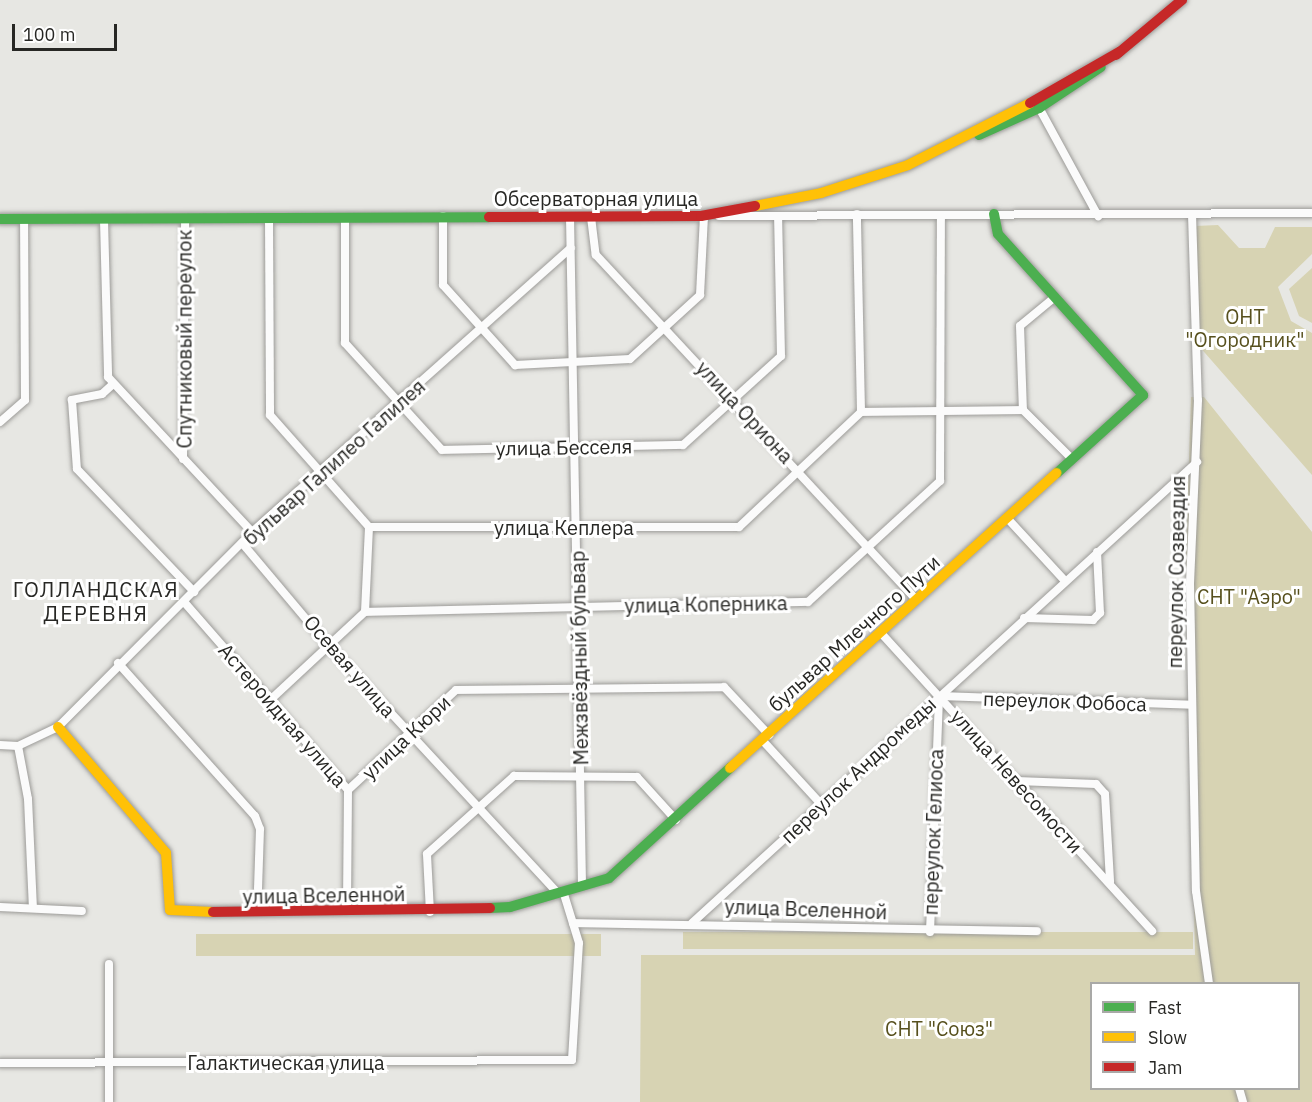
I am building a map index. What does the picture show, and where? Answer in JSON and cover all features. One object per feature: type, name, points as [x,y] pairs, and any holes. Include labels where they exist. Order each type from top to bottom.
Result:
[{"type":"street","points":[[442,216],[443,285],[515,365],[574,364],[630,359],[666,327],[702,289],[701,216],[821,193],[908,165],[971,137],[1037,104],[1119,52],[1182,0]]},
{"type":"street","points":[[1037,104],[1098,216]]},
{"type":"street","name":"Обсерваторная улица","points":[[0,219],[857,214],[1098,216],[1312,213]]},
{"type":"street","points":[[857,214],[861,412],[1023,410]]},
{"type":"street","points":[[994,214],[998,234],[1055,297],[1020,326],[1023,410],[1072,459]]},
{"type":"street","name":"переулок Созвездия","points":[[1192,214],[1197,462],[1192,705],[1199,931],[1209,982]]},
{"type":"street","name":"улица Коперника","points":[[365,612],[808,602],[940,481],[941,215]]},
{"type":"street","name":"улица Бесселя","points":[[345,218],[345,343],[442,450],[683,445],[781,356],[778,216]]},
{"type":"street","name":"Межзвёздный бульвар","points":[[570,217],[582,884]]},
{"type":"street","name":"улица Ориона","points":[[591,217],[596,255],[733,399],[917,600]]},
{"type":"street","points":[[268,702],[365,612],[369,527],[270,415],[269,218]]},
{"type":"street","points":[[0,422],[25,400],[24,219]]},
{"type":"street","name":"Спутниковый переулок","points":[[183,459],[185,219]]},
{"type":"street","points":[[104,220],[112,385],[252,532]]},
{"type":"street","name":"бульвар Галилео Галилея","points":[[18,746],[58,727],[118,663],[185,603],[252,532],[318,472],[400,404],[571,248]]},
{"type":"street","name":"бульвар Млечного Пути","points":[[582,884],[609,878],[676,820],[1143,395],[1055,297]]},
{"type":"street","points":[[112,385],[102,394],[72,400],[77,469],[194,592]]},
{"type":"street","name":"улица Кеплера","points":[[369,527],[739,527],[861,412]]},
{"type":"street","name":"переулок Андромеды","points":[[692,922],[1197,462]]},
{"type":"street","points":[[1008,519],[1065,581]]},
{"type":"street","name":"Осевая улица","points":[[242,543],[328,645],[409,734],[560,892]]},
{"type":"street","points":[[1024,618],[1093,620],[1100,613],[1097,552]]},
{"type":"street","name":"Астероидная улица","points":[[185,603],[268,702],[348,790],[347,911]]},
{"type":"street","name":"улица Невесомости","points":[[881,633],[1110,882],[1152,931]]},
{"type":"street","points":[[118,663],[255,816],[260,829],[258,889]]},
{"type":"street","name":"улица Кюри","points":[[348,790],[456,690],[724,687],[821,804]]},
{"type":"street","name":"переулок Фобоса","points":[[939,696],[1192,705]]},
{"type":"street","name":"переулок Гелиоса","points":[[930,932],[939,696]]},
{"type":"street","name":"улица Вселенной","points":[[58,727],[166,853],[170,910],[257,915],[347,911],[430,912],[510,907],[582,884]]},
{"type":"street","points":[[0,745],[18,746],[28,799],[33,908]]},
{"type":"street","points":[[430,912],[427,854],[514,776],[637,777],[676,820]]},
{"type":"street","points":[[1017,781],[1096,784],[1105,794],[1110,882]]},
{"type":"street","points":[[560,892],[573,923]]},
{"type":"street","points":[[0,907],[82,911]]},
{"type":"street","name":"улица Вселенной","points":[[573,923],[692,922],[930,932],[1037,931]]},
{"type":"street","name":"Галактическая улица","points":[[0,1063],[573,1060],[576,966],[579,943],[573,923]]},
{"type":"street","points":[[109,964],[109,1102]]},
{"type":"green space","name":"ОНТ \"Огородник\"","points":[[1218,225],[1239,248],[1265,248],[1275,227],[1312,227],[1312,254],[1278,287],[1291,321],[1312,333],[1312,475],[1198,345],[1195,226]]},
{"type":"green space","points":[[1312,268],[1312,323],[1299,316],[1289,289]]},
{"type":"green space","points":[[1191,397],[1204,397],[1312,532],[1312,1102],[640,1102],[641,955],[1195,955],[1186,552]]},
{"type":"green space","points":[[683,932],[1193,932],[1193,949],[683,949]]},
{"type":"green space","points":[[196,934],[601,934],[601,956],[196,956]]},
{"type":"traffic: fast","points":[[979,135],[1039,108],[1101,67]]},
{"type":"traffic: fast","points":[[994,214],[998,234],[1143,395],[1057,473]]},
{"type":"traffic: fast","points":[[0,219],[489,217]]},
{"type":"traffic: fast","points":[[490,908],[510,907],[609,878],[730,768]]},
{"type":"traffic: slow","points":[[755,206],[821,193],[908,165],[1030,103]]},
{"type":"traffic: slow","points":[[730,768],[1057,473]]},
{"type":"traffic: slow","points":[[58,727],[166,853],[170,910],[213,912]]},
{"type":"traffic: jam","points":[[1116,55],[1182,0]]},
{"type":"traffic: jam","points":[[1030,103],[1119,52]]},
{"type":"traffic: jam","points":[[489,217],[701,216],[755,206]]},
{"type":"traffic: jam","points":[[213,912],[490,908]]},
{"type":"district","name":"ГОЛЛАНДСКАЯ ДЕРЕВНЯ","points":[[96,601]]},
{"type":"park label","name":"СНТ \"Аэро\"","points":[[1249,596]]},
{"type":"park label","name":"СНТ \"Союз\"","points":[[939,1028]]}]
